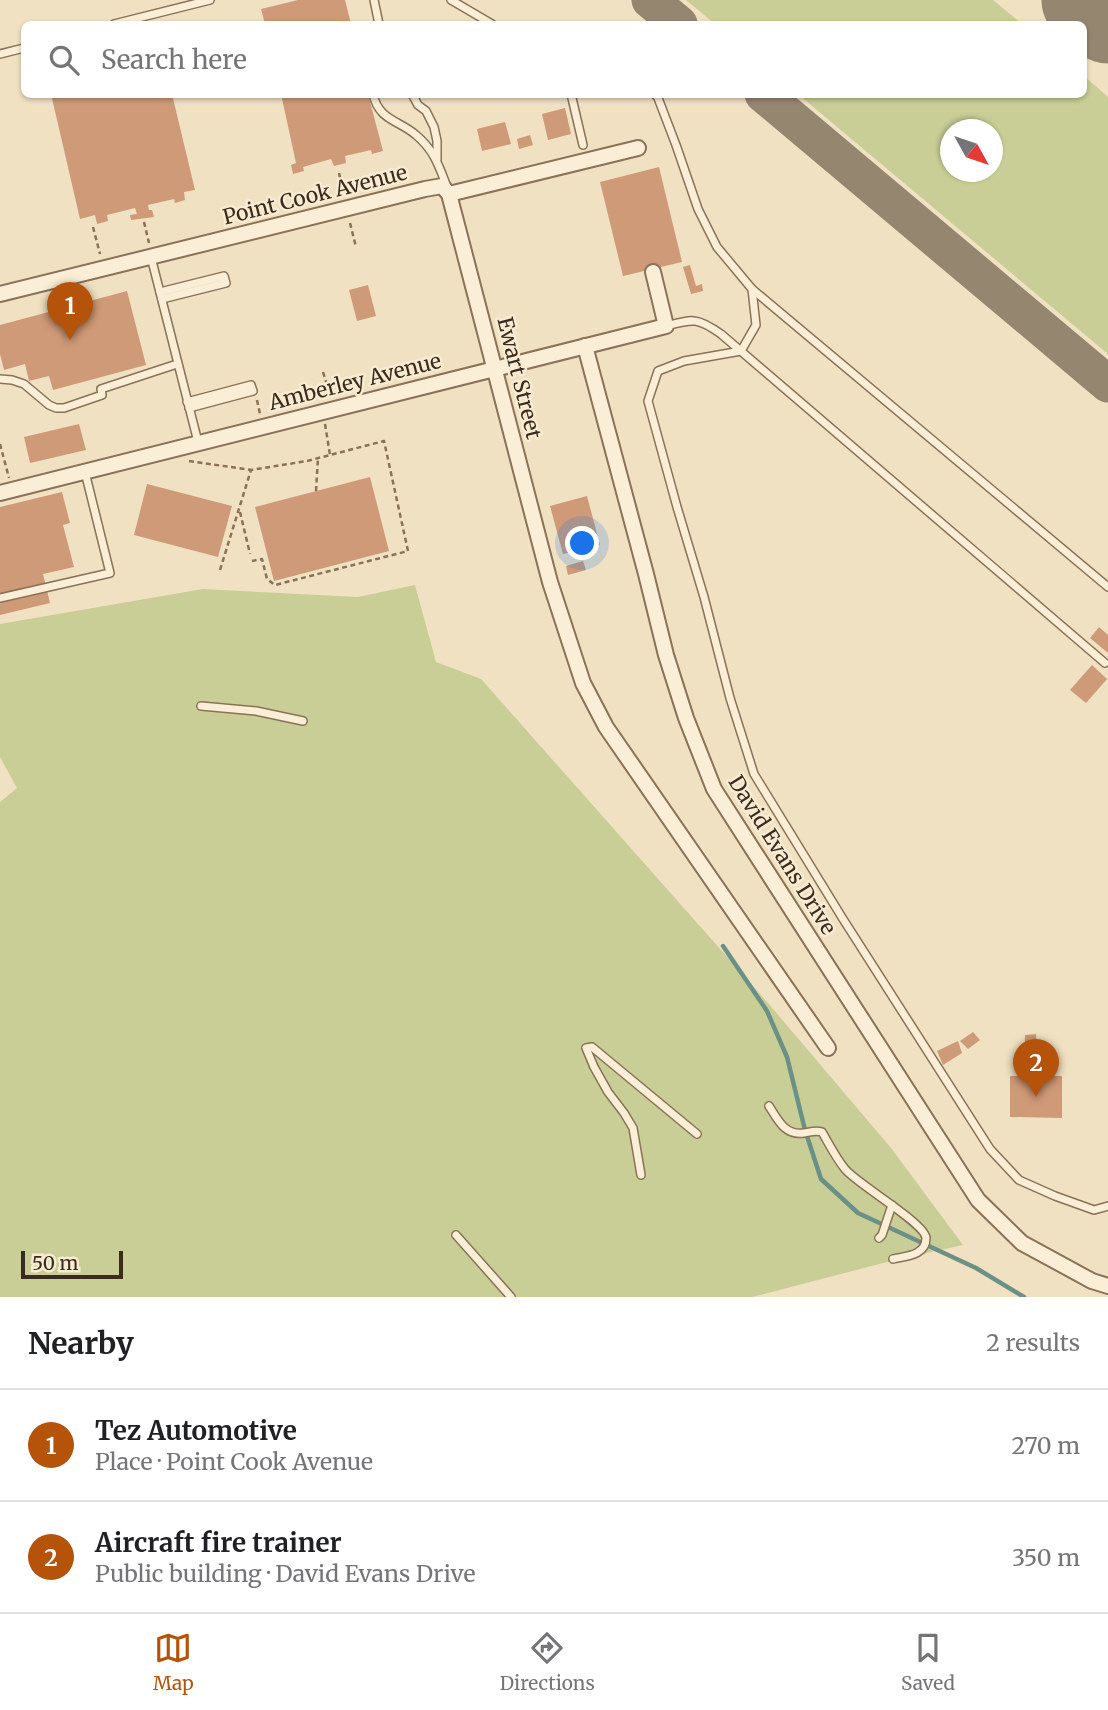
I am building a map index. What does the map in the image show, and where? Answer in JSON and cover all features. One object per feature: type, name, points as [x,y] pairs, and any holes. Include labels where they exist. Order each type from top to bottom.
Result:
[{"type":"street","name":"Point Cook Avenue","points":[[0,294],[151,253],[425,189],[442,186],[449,194],[638,148]]},
{"type":"street","name":"Ewart Street","points":[[449,194],[550,582],[583,683],[606,727],[828,1048]]},
{"type":"street","points":[[653,272],[666,326]]},
{"type":"street","name":"Amberley Avenue","points":[[5,487],[85,472],[666,326]]},
{"type":"street","name":"David Evans Drive","points":[[585,346],[666,655],[686,719],[714,789],[978,1200],[1022,1243],[1108,1286]]},
{"type":"lane","points":[[126,21],[210,0]]},
{"type":"lane","points":[[374,0],[378,21]]},
{"type":"lane","points":[[451,0],[484,21]]},
{"type":"lane","points":[[0,54],[21,49]]},
{"type":"lane","points":[[374,98],[383,114],[415,134],[437,160]]},
{"type":"lane","points":[[414,98],[426,111],[434,127],[437,160],[449,194]]},
{"type":"lane","points":[[572,98],[583,145]]},
{"type":"lane","points":[[658,98],[698,209],[717,247],[752,289],[1108,587]]},
{"type":"lane","points":[[151,253],[198,442]]},
{"type":"lane","points":[[161,295],[225,280]]},
{"type":"lane","points":[[741,351],[756,325],[752,289]]},
{"type":"lane","points":[[666,326],[690,319],[721,334],[1105,663]]},
{"type":"lane","points":[[741,351],[684,361],[658,371],[648,401],[730,698],[754,774],[990,1149],[1019,1180],[1039,1190],[1094,1210],[1108,1206]]},
{"type":"lane","points":[[0,379],[24,384],[49,405],[59,409],[102,395],[101,389],[177,363]]},
{"type":"lane","points":[[188,405],[253,391]]},
{"type":"lane","points":[[0,598],[110,573],[85,472]]},
{"type":"lane","points":[[201,706],[256,711],[303,721]]},
{"type":"lane","points":[[641,1175],[633,1128],[608,1093],[586,1048],[592,1047],[697,1133]]},
{"type":"lane","points":[[769,1106],[784,1128],[793,1133],[814,1130],[822,1132],[846,1170],[915,1223],[925,1234],[926,1240],[916,1255],[893,1259]]},
{"type":"lane","points":[[880,1236],[892,1206]]},
{"type":"lane","points":[[456,1234],[511,1297]]},
{"type":"path","points":[[144,222],[151,253]]},
{"type":"path","points":[[93,228],[101,261]]},
{"type":"path","points":[[253,391],[261,417]]},
{"type":"path","points":[[185,461],[251,470],[318,458],[384,441],[408,551],[275,586],[267,579],[261,559],[252,561]]},
{"type":"path","points":[[0,444],[5,487]]},
{"type":"path","points":[[316,491],[318,458]]},
{"type":"path","points":[[220,570],[251,470]]},
{"type":"path","points":[[239,509],[250,554]]},
{"type":"green space","points":[[686,0],[993,0],[1018,21],[711,21]]},
{"type":"green space","points":[[1087,79],[1108,97],[1108,354],[803,98],[1087,98]]},
{"type":"green space","points":[[415,585],[436,662],[481,679],[768,1003],[891,1148],[963,1245],[752,1297],[0,1297],[0,802],[17,788],[0,757],[0,624],[203,589],[358,597]]},
{"type":"building","points":[[298,0],[345,0],[350,21],[264,21],[261,9]]},
{"type":"building","points":[[52,98],[173,98],[195,190],[184,192],[185,200],[175,203],[174,199],[148,205],[154,217],[131,220],[130,215],[137,214],[135,208],[107,215],[108,221],[97,224],[95,215],[80,219]]},
{"type":"building","points":[[282,98],[369,98],[383,151],[372,154],[371,150],[345,156],[346,163],[334,166],[331,159],[303,167],[304,171],[293,174],[291,165],[296,163]]},
{"type":"building","points":[[565,108],[571,134],[548,140],[542,114]]},
{"type":"building","points":[[505,122],[511,144],[482,151],[477,129]]},
{"type":"building","points":[[530,135],[533,145],[519,149],[517,139]]},
{"type":"building","points":[[659,167],[682,262],[623,276],[600,182]]},
{"type":"building","points":[[690,265],[696,286],[702,284],[703,291],[691,294],[683,267]]},
{"type":"building","points":[[368,285],[376,316],[357,321],[349,290]]},
{"type":"building","points":[[127,291],[146,365],[53,390],[49,376],[29,381],[25,364],[4,370],[0,354],[0,325]]},
{"type":"building","points":[[79,424],[86,450],[30,463],[24,437]]},
{"type":"building","points":[[370,477],[389,551],[274,581],[255,507]]},
{"type":"building","points":[[147,484],[232,506],[218,557],[134,535]]},
{"type":"building","points":[[62,492],[70,523],[63,525],[74,567],[43,574],[50,603],[0,615],[0,507]]},
{"type":"building","points":[[587,496],[600,545],[563,554],[550,506]]},
{"type":"building","points":[[583,561],[586,570],[568,575],[566,566]]},
{"type":"building","points":[[1099,627],[1108,635],[1108,653],[1090,638]]},
{"type":"building","points":[[1092,665],[1107,679],[1086,703],[1070,690]]},
{"type":"building","points":[[973,1032],[980,1040],[968,1049],[960,1041]]},
{"type":"building","points":[[1036,1034],[1037,1064],[1024,1063],[1025,1035]]},
{"type":"building","points":[[958,1041],[962,1053],[943,1065],[937,1051]]},
{"type":"building","points":[[1010,1076],[1062,1076],[1062,1118],[1010,1117]]},
{"type":"waterway","points":[[723,946],[767,1011],[787,1057],[805,1130],[821,1179],[858,1213],[976,1268],[1024,1297]]},
{"type":"taxiway","points":[[650,0],[675,21]]},
{"type":"taxiway","points":[[768,98],[1108,384]]},
{"type":"runway","points":[[1087,0],[1108,18]]},
{"type":"place","name":"Tez Automotive","points":[[70,340]]},
{"type":"place","name":"Aircraft fire trainer","points":[[1036,1097]]}]
